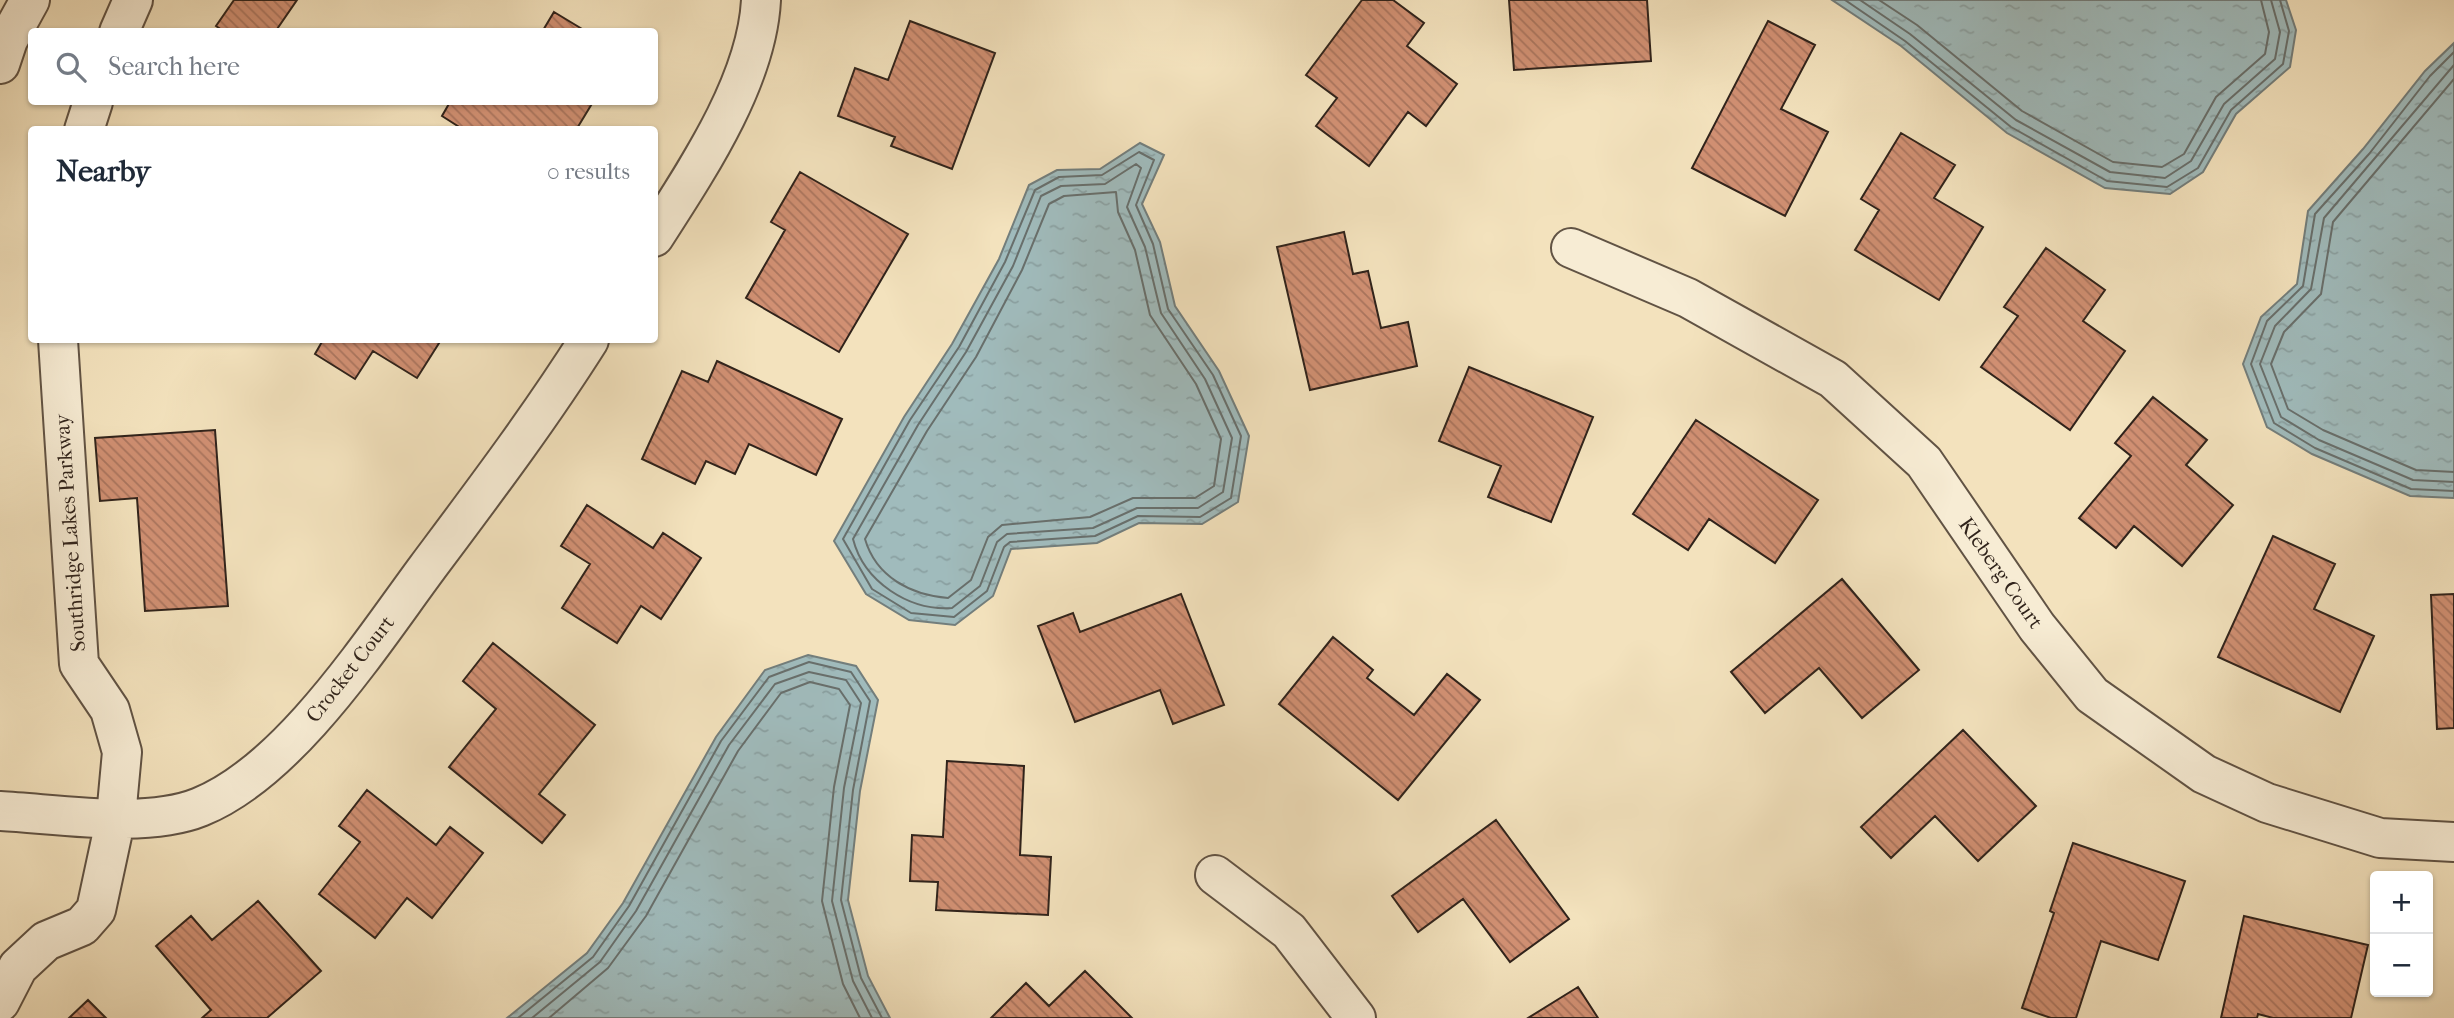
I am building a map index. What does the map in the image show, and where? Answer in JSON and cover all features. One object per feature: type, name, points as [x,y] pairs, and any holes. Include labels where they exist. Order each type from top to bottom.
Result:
[{"type":"street","points":[[0,64],[8,40],[30,0]]},
{"type":"street","points":[[122,28],[133,0]]},
{"type":"street","points":[[658,231],[683,192],[741,85],[760,16],[761,0]]},
{"type":"street","points":[[85,126],[92,105]]},
{"type":"street","name":"Kleberg Court","points":[[1571,248],[1688,298],[1833,379],[1924,462],[2037,627],[2092,695],[2204,774],[2267,803],[2380,838],[2454,842]]},
{"type":"street","name":"Southridge Lakes Parkway","points":[[0,1002],[18,967],[46,941],[82,926],[96,910],[116,817],[122,752],[110,710],[79,664],[58,343]]},
{"type":"street","name":"Crocket Court","points":[[0,811],[151,817],[198,808],[232,790],[286,749],[374,640],[518,447],[587,343]]},
{"type":"street","points":[[1215,875],[1289,931],[1356,1018]]},
{"type":"water","points":[[1832,0],[2286,0],[2296,30],[2290,67],[2236,114],[2203,172],[2170,194],[2105,188],[2007,133],[1901,46]]},
{"type":"water","points":[[2454,43],[2454,498],[2410,496],[2312,454],[2267,427],[2243,364],[2261,317],[2297,284],[2308,211],[2363,149],[2425,71]]},
{"type":"water","points":[[1140,143],[1164,155],[1142,204],[1160,242],[1175,306],[1219,371],[1249,436],[1238,502],[1202,524],[1139,523],[1097,543],[1011,549],[993,596],[955,625],[909,620],[866,594],[834,541],[904,417],[952,344],[999,259],[1029,185],[1057,170],[1100,169]]},
{"type":"water","points":[[808,655],[856,666],[878,700],[860,791],[848,900],[868,976],[890,1018],[507,1018],[587,953],[623,903],[716,737],[765,670]]},
{"type":"building","points":[[234,0],[297,0],[278,28],[216,26]]},
{"type":"building","points":[[1362,0],[1393,0],[1424,23],[1407,46],[1457,84],[1426,126],[1408,112],[1369,166],[1316,126],[1337,98],[1306,75]]},
{"type":"building","points":[[1509,0],[1647,0],[1651,61],[1514,70]]},
{"type":"building","points":[[554,12],[580,28],[544,28]]},
{"type":"building","points":[[910,21],[995,53],[952,169],[891,146],[895,137],[838,116],[855,68],[888,80]]},
{"type":"building","points":[[1768,21],[1815,45],[1781,109],[1828,132],[1785,216],[1692,168]]},
{"type":"building","points":[[448,105],[591,105],[578,126],[458,126],[442,116]]},
{"type":"building","points":[[1901,133],[1955,165],[1934,198],[1983,227],[1939,300],[1855,250],[1879,210],[1861,199]]},
{"type":"building","points":[[800,172],[908,234],[839,352],[746,298],[785,230],[771,222]]},
{"type":"building","points":[[1344,232],[1353,274],[1368,271],[1381,328],[1408,322],[1417,366],[1310,390],[1277,247]]},
{"type":"building","points":[[2046,248],[2105,290],[2083,321],[2125,351],[2070,430],[1981,367],[2018,316],[2004,307]]},
{"type":"building","points":[[321,343],[439,343],[417,378],[373,351],[355,379],[315,354]]},
{"type":"building","points":[[717,361],[842,419],[816,475],[749,444],[735,474],[706,461],[695,484],[642,459],[682,371],[708,382]]},
{"type":"building","points":[[1469,367],[1593,417],[1551,522],[1488,497],[1501,466],[1439,441]]},
{"type":"building","points":[[2153,397],[2207,440],[2186,465],[2233,505],[2182,566],[2134,526],[2116,548],[2079,518],[2131,456],[2115,443]]},
{"type":"building","points":[[1696,420],[1818,500],[1775,563],[1709,519],[1688,550],[1633,514]]},
{"type":"building","points":[[215,430],[228,606],[145,611],[137,498],[100,501],[95,438]]},
{"type":"building","points":[[587,505],[653,548],[663,533],[701,558],[661,619],[641,606],[617,643],[562,608],[590,564],[561,546]]},
{"type":"building","points":[[2273,536],[2335,564],[2314,609],[2374,636],[2340,712],[2218,657]]},
{"type":"building","points":[[1842,579],[1919,670],[1862,718],[1819,668],[1765,713],[1731,672]]},
{"type":"building","points":[[1181,594],[1224,705],[1173,724],[1160,690],[1075,722],[1038,626],[1073,613],[1080,632]]},
{"type":"building","points":[[2454,594],[2454,728],[2437,729],[2431,595]]},
{"type":"building","points":[[1333,637],[1373,670],[1367,678],[1414,715],[1447,674],[1480,700],[1398,800],[1279,704]]},
{"type":"building","points":[[493,643],[595,725],[539,794],[565,815],[542,843],[449,767],[496,709],[463,681]]},
{"type":"building","points":[[1963,730],[2036,806],[1978,861],[1935,816],[1891,858],[1861,827]]},
{"type":"building","points":[[947,761],[1024,766],[1020,855],[1051,857],[1048,915],[936,910],[938,882],[910,881],[912,835],[943,837]]},
{"type":"building","points":[[367,790],[436,845],[450,827],[483,853],[432,918],[407,898],[375,938],[319,894],[360,842],[339,826]]},
{"type":"building","points":[[1496,820],[1569,919],[1510,962],[1463,899],[1418,932],[1392,896]]},
{"type":"building","points":[[2073,843],[2185,881],[2158,960],[2101,941],[2076,1018],[2051,1018],[2022,1008],[2054,913],[2050,911]]},
{"type":"building","points":[[258,901],[321,971],[267,1018],[202,1018],[211,1010],[156,946],[191,916],[212,940]]},
{"type":"building","points":[[2244,916],[2368,945],[2351,1018],[2273,1018],[2258,1014],[2257,1018],[2221,1018]]},
{"type":"building","points":[[1085,971],[1132,1018],[991,1018],[1026,983],[1049,1006]]},
{"type":"building","points":[[1578,987],[1598,1018],[1528,1018]]},
{"type":"building","points":[[88,1000],[106,1018],[69,1018]]}]
